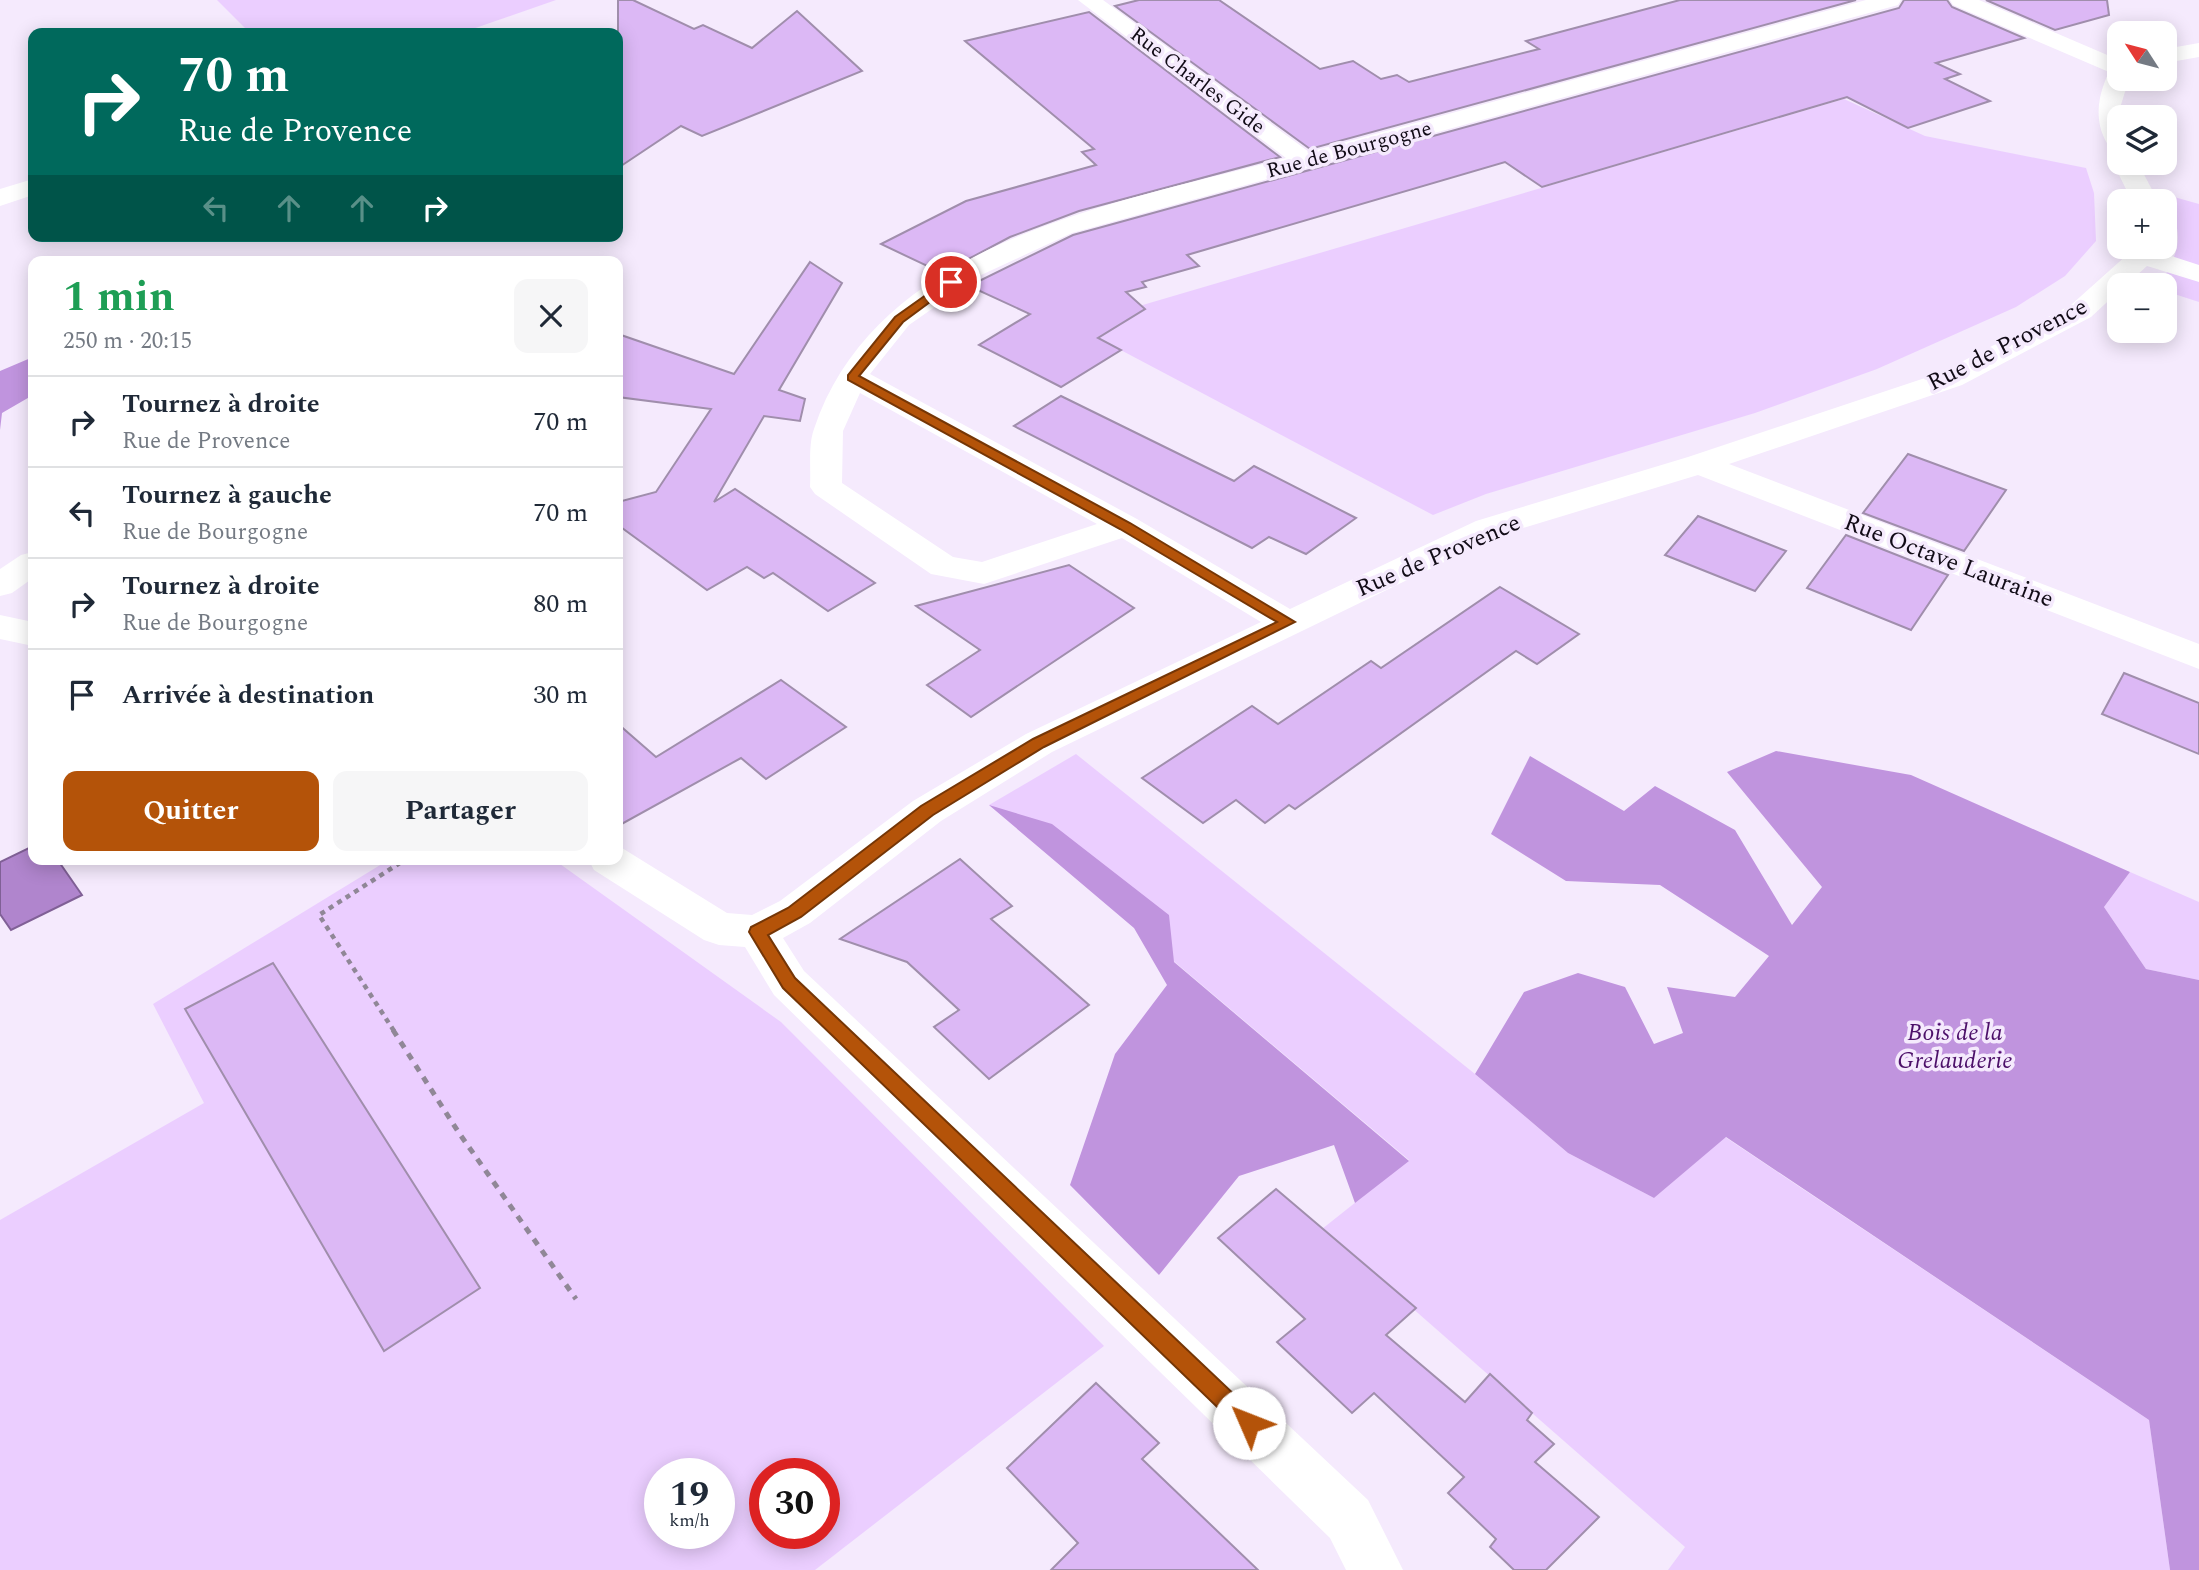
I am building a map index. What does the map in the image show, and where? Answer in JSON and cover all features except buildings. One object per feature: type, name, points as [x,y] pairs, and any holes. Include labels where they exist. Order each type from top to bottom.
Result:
[{"type":"street","name":"Rue Charles Gide","points":[[1089,0],[1306,161]]},
{"type":"street","name":"Rue de Bourgogne","points":[[1125,526],[984,573],[943,566],[826,487],[828,431],[852,377],[899,319],[969,270],[1063,227],[1890,0]]},
{"type":"street","points":[[1961,0],[2107,63]]},
{"type":"street","points":[[2177,54],[2199,50]]},
{"type":"street","points":[[0,198],[28,189]]},
{"type":"street","name":"Rue de Provence","points":[[757,932],[794,912],[927,811],[1039,743],[1488,528],[1699,464],[1951,379],[2081,311],[2134,259]]},
{"type":"street","points":[[2162,259],[2199,274]]},
{"type":"street","points":[[852,377],[1125,526],[1288,622]]},
{"type":"street","name":"Rue Octave Lauraine","points":[[1699,464],[2199,657]]},
{"type":"street","points":[[0,585],[28,566]]},
{"type":"street","points":[[0,627],[28,633]]},
{"type":"street","points":[[618,865],[719,929],[757,932],[789,983],[1349,1519],[1375,1570]]},
{"type":"path","points":[[397,865],[318,915],[459,1133],[576,1299]]},
{"type":"shaded area","points":[[217,0],[556,0],[475,28],[245,28]]},
{"type":"shaded area","points":[[1844,99],[1925,136],[2086,168],[2094,193],[2096,241],[2065,276],[2016,307],[1877,369],[1755,413],[1486,494],[1433,515],[1098,338],[1061,329]]},
{"type":"shaded area","points":[[2177,198],[2199,204],[2199,302],[2177,295],[2177,273],[2166,273],[2174,259],[2177,259]]},
{"type":"shaded area","points":[[1076,754],[1475,1074],[1568,1153],[1654,1198],[1725,1137],[2149,1420],[2170,1570],[1668,1570],[1685,1547],[1322,1229],[1409,1160],[989,805]]},
{"type":"shaded area","points":[[28,848],[28,865],[61,865],[82,895],[11,930],[0,914],[0,862]]},
{"type":"shaded area","points":[[380,865],[561,865],[781,1022],[1104,1346],[815,1570],[0,1570],[0,1220],[204,1103],[153,1004]]},
{"type":"shaded area","points":[[2130,872],[2199,902],[2199,980],[2146,969],[2104,907]]},
{"type":"green space","points":[[28,359],[28,398],[2,413],[0,430],[0,371]]},
{"type":"green space","name":"Bois de la Grelauderie","points":[[1776,751],[1911,775],[2130,872],[2104,907],[2146,969],[2199,980],[2199,1570],[2170,1570],[2149,1420],[1726,1137],[1654,1198],[1568,1153],[1475,1074],[1524,992],[1578,973],[1625,987],[1654,1044],[1683,1033],[1667,987],[1735,997],[1769,956],[1660,885],[1566,881],[1491,834],[1530,756],[1624,811],[1655,786],[1735,830],[1792,925],[1822,887],[1727,772]]},
{"type":"green space","points":[[989,805],[1052,824],[1169,915],[1174,962],[1409,1161],[1355,1203],[1334,1145],[1239,1176],[1159,1275],[1070,1185],[1115,1054],[1167,985],[1134,928]]},
{"type":"route","points":[[951,282],[899,319],[852,377],[1125,526],[1288,622],[1039,743],[927,811],[794,912],[757,932],[789,983],[1249,1423]]}]
